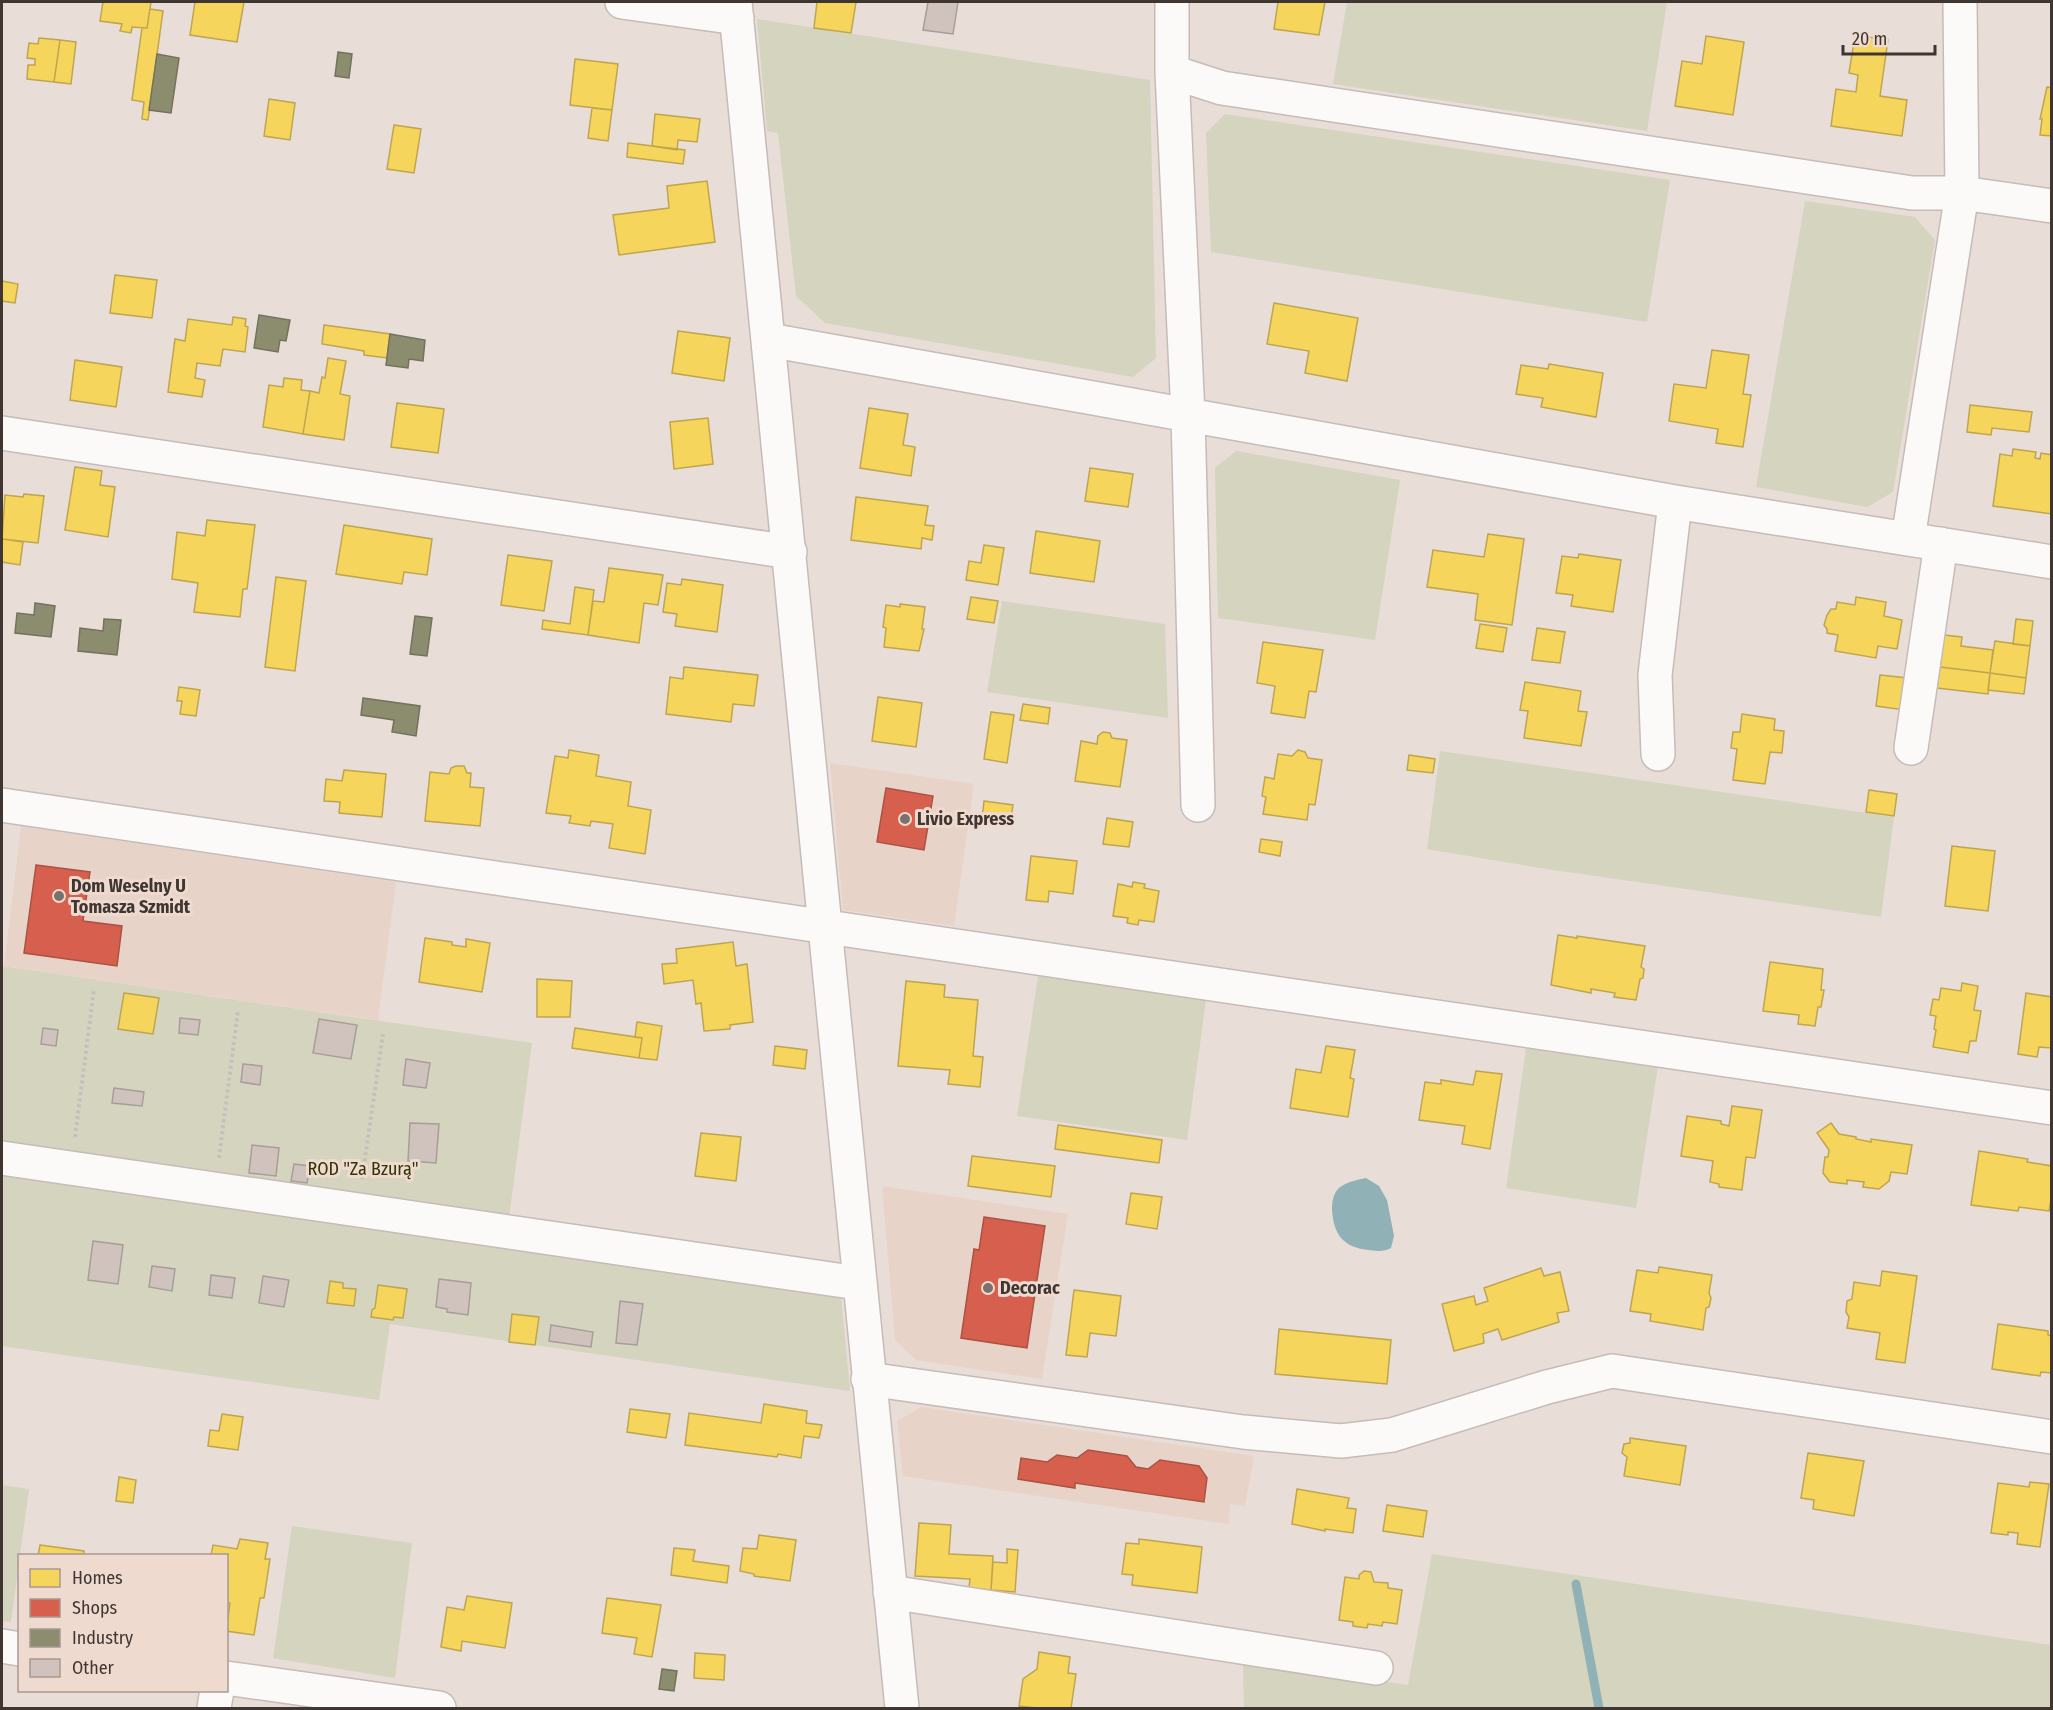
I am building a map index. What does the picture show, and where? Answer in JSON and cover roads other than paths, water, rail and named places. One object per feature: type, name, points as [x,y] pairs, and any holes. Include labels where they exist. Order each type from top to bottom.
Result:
[{"type":"street","points":[[622,2],[736,10],[790,552],[858,1283],[902,1708]]},
{"type":"street","points":[[1172,2],[1172,72],[1188,416],[1198,806]]},
{"type":"street","points":[[1908,539],[1962,193],[1960,2]]},
{"type":"street","points":[[1172,72],[1222,88],[1257,94],[1900,191],[1962,193],[2052,206]]},
{"type":"street","points":[[769,340],[1675,502],[2052,562]]},
{"type":"street","points":[[2,433],[790,552]]},
{"type":"street","points":[[1658,754],[1655,675],[1675,502]]},
{"type":"street","points":[[1911,748],[1941,544]]},
{"type":"street","points":[[2,805],[2052,1108]]},
{"type":"street","points":[[2,1158],[858,1283]]},
{"type":"street","points":[[868,1379],[1243,1432],[1341,1441],[1392,1434],[1547,1387],[1612,1371],[2052,1437]]},
{"type":"street","points":[[890,1592],[1377,1668]]},
{"type":"street","points":[[2,1646],[18,1649]]},
{"type":"street","points":[[228,1678],[439,1708]]},
{"type":"street","points":[[214,1708],[217,1692]]},
{"type":"water","points":[[1366,1178],[1379,1186],[1387,1200],[1394,1236],[1391,1248],[1385,1250],[1368,1250],[1346,1243],[1338,1233],[1333,1219],[1333,1198],[1337,1190],[1348,1183]]},
{"type":"waterway","points":[[1576,1584],[1599,1708]]},
{"type":"place","name":"Livio Express","points":[[905,819]]},
{"type":"place","name":"Dom Weselny U Tomasza Szmidt","points":[[59,896]]},
{"type":"place","name":"Decorac","points":[[988,1288]]},
{"type":"park label","name":"ROD \"Za Bzurą\"","points":[[363,1169]]}]
